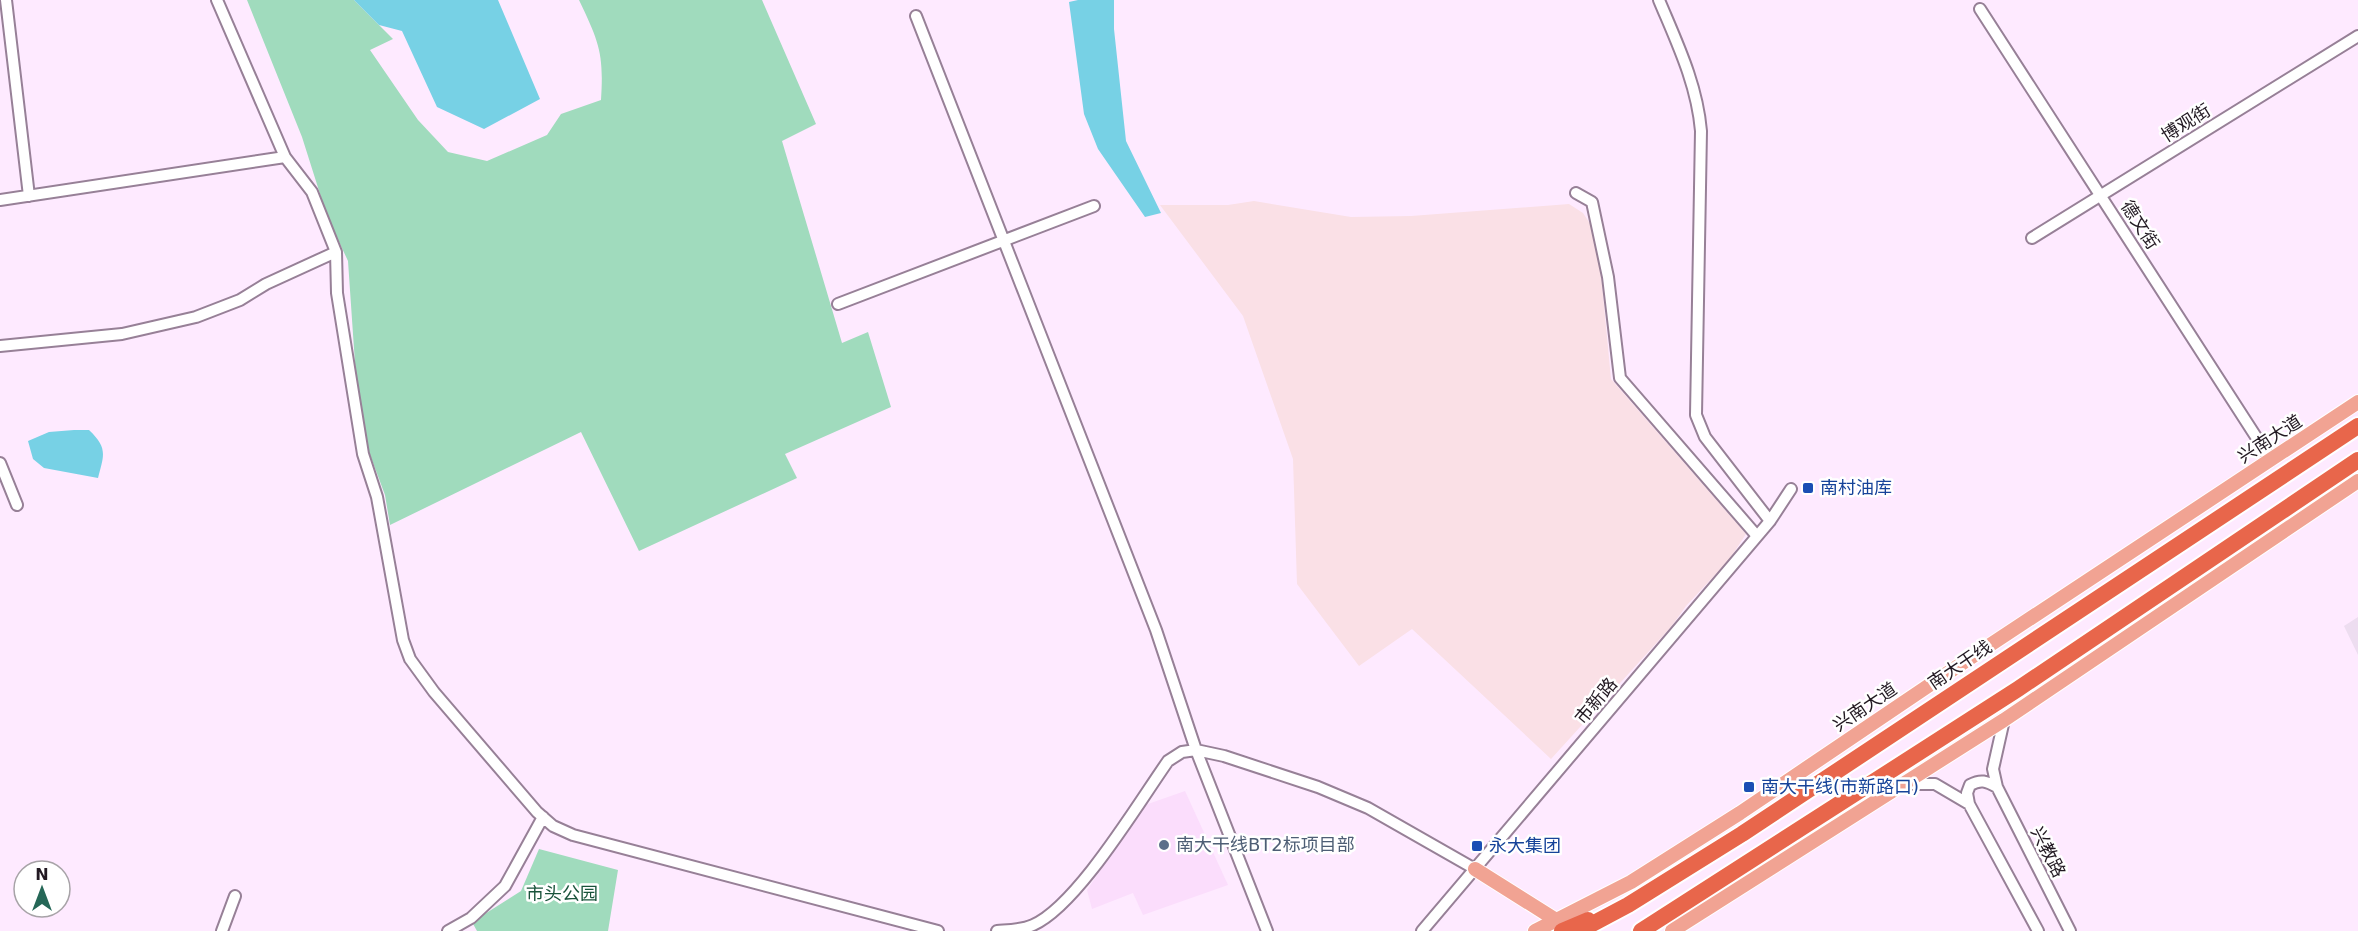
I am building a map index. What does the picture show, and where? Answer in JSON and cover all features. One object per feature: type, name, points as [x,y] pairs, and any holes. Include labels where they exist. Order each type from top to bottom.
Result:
[{"type":"highway","points":[[2310,456],[2358,420]]},
{"type":"highway","name":"南大干线","points":[[1579,931],[1628,904],[1742,834],[2358,426]]},
{"type":"highway","points":[[1641,931],[2018,689],[2358,461]]},
{"type":"highway","points":[[1559,925],[1628,904]]},
{"type":"main road","name":"兴南大道","points":[[1535,931],[1559,925],[1740,813],[2358,402]]},
{"type":"main road","points":[[1672,931],[2004,720],[2358,481]]},
{"type":"main road","points":[[1475,869],[1559,925]]},
{"type":"street","points":[[6,0],[29,196]]},
{"type":"street","points":[[217,0],[285,157],[312,192],[336,252],[337,293],[363,454],[377,497],[403,640],[410,659],[434,692],[553,826],[573,835],[938,931]]},
{"type":"street","points":[[1659,0],[1687,67],[1699,104],[1701,131],[1696,415],[1705,437],[1770,521]]},
{"type":"street","name":"德文街","points":[[1980,9],[2271,459]]},
{"type":"street","points":[[916,16],[1156,630],[1196,750],[1267,931]]},
{"type":"street","name":"博观街","points":[[2032,238],[2358,36]]},
{"type":"street","points":[[0,200],[285,157]]},
{"type":"street","points":[[1576,193],[1593,202],[1608,277],[1620,378],[1757,536]]},
{"type":"street","points":[[838,304],[1095,206]]},
{"type":"street","points":[[0,346],[122,334],[196,317],[240,300],[266,284],[336,252]]},
{"type":"street","points":[[0,463],[17,505]]},
{"type":"street","name":"市新路","points":[[1422,931],[1770,521],[1791,489]]},
{"type":"street","points":[[1996,787],[1993,769],[2004,720]]},
{"type":"street","points":[[997,931],[1034,925],[1058,907],[1090,872],[1168,761],[1182,752],[1196,750],[1256,766],[1318,787],[1368,808],[1475,869]]},
{"type":"street","points":[[1996,787],[1986,781],[1978,780],[1970,785],[1967,793],[1969,804],[2038,931]]},
{"type":"street","points":[[1904,784],[1935,784],[1949,790],[1969,804]]},
{"type":"street","name":"兴教路","points":[[1996,787],[2070,931]]},
{"type":"street","points":[[448,931],[471,918],[505,886],[543,817]]},
{"type":"street","points":[[222,931],[235,896]]},
{"type":"shaded area","points":[[1254,201],[1351,217],[1411,216],[1569,204],[1583,213],[1591,225],[1598,242],[1611,379],[1746,534],[1729,560],[1686,606],[1671,627],[1551,759],[1412,629],[1359,666],[1297,584],[1293,459],[1243,316],[1160,205],[1228,205]]},
{"type":"shaded area","points":[[2358,617],[2358,655],[2344,626]]},
{"type":"shaded area","name":"南大干线BT2标项目部","points":[[1185,791],[1228,885],[1143,915],[1133,893],[1092,909],[1087,890],[1145,805]]},
{"type":"green space","points":[[247,0],[354,0],[393,39],[370,50],[418,120],[448,152],[487,161],[547,135],[561,114],[601,100],[602,70],[599,48],[579,0],[762,0],[816,124],[782,141],[842,343],[868,332],[891,407],[785,454],[797,478],[639,551],[581,432],[390,525],[385,495],[369,452],[356,378],[348,261],[327,216],[302,137]]},
{"type":"green space","name":"市头公园","points":[[539,849],[618,870],[608,931],[477,931],[472,922],[521,891]]},
{"type":"water","points":[[354,0],[498,0],[540,99],[484,129],[437,107],[402,31],[379,25]]},
{"type":"water","points":[[1114,0],[1114,29],[1126,141],[1161,213],[1145,217],[1098,149],[1084,114],[1069,2]]},
{"type":"water","points":[[89,430],[102,447],[103,457],[98,478],[44,468],[33,459],[28,441],[49,432]]},
{"type":"place","name":"南村油库","points":[[1808,488]]},
{"type":"place","name":"南大干线(市新路口)","points":[[1749,787]]},
{"type":"place","name":"南大干线BT2标项目部","points":[[1164,845]]},
{"type":"place","name":"永大集团","points":[[1477,846]]}]
